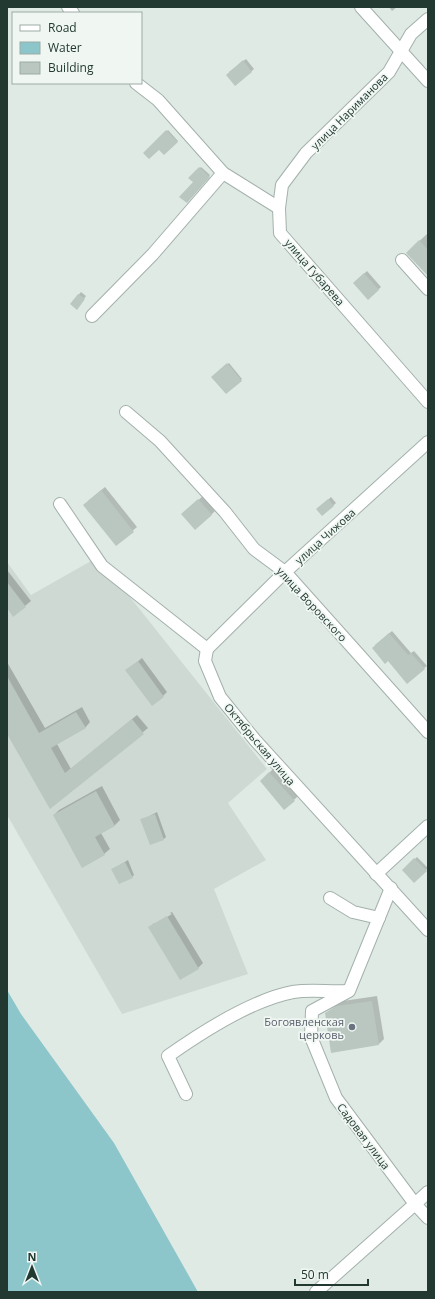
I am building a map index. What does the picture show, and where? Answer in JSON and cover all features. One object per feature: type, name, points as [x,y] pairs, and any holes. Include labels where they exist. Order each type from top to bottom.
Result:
[{"type":"street","points":[[361,7],[428,81]]},
{"type":"street","name":"улица Нариманова","points":[[279,208],[282,185],[306,153],[389,72],[411,34],[428,19]]},
{"type":"street","points":[[137,84],[158,100],[223,173],[279,208]]},
{"type":"street","points":[[92,316],[153,254],[223,173]]},
{"type":"street","name":"улица Губарева","points":[[279,208],[280,233],[428,402]]},
{"type":"street","points":[[402,260],[428,288]]},
{"type":"street","name":"улица Воровского","points":[[126,412],[165,447],[225,512],[254,549],[285,572],[428,732]]},
{"type":"street","name":"улица Чижова","points":[[207,649],[285,572],[428,442]]},
{"type":"street","points":[[60,504],[102,566],[207,649]]},
{"type":"street","name":"Октябрьская улица","points":[[207,649],[205,661],[220,697],[255,740],[428,930]]},
{"type":"street","points":[[376,874],[428,826]]},
{"type":"street","points":[[186,1094],[168,1056],[208,1028],[268,1000],[294,992],[349,991],[391,888]]},
{"type":"street","points":[[330,898],[353,912],[379,918]]},
{"type":"street","name":"Садовая улица","points":[[349,991],[312,1011],[311,1037],[336,1098],[415,1204],[428,1218]]},
{"type":"street","points":[[316,1292],[428,1192]]},
{"type":"shaded area","points":[[98,557],[267,769],[228,803],[266,860],[214,889],[248,974],[122,1014],[7,815],[7,562],[31,595]]},
{"type":"water","points":[[7,990],[21,1014],[114,1143],[198,1292],[7,1292]]},
{"type":"building","points":[[243,60],[252,72],[235,86],[226,75]]},
{"type":"building","points":[[166,130],[178,142],[164,155],[159,150],[149,159],[143,153]]},
{"type":"building","points":[[199,167],[210,177],[187,203],[179,197],[193,182],[188,178]]},
{"type":"building","points":[[419,240],[428,250],[428,276],[406,253]]},
{"type":"building","points":[[364,273],[379,290],[368,300],[353,283]]},
{"type":"building","points":[[78,294],[85,299],[77,310],[70,304]]},
{"type":"building","points":[[227,363],[242,381],[226,394],[211,377]]},
{"type":"building","points":[[101,490],[134,532],[116,546],[83,505]]},
{"type":"building","points":[[198,499],[212,515],[195,530],[181,514]]},
{"type":"building","points":[[328,499],[334,506],[322,516],[316,509]]},
{"type":"building","points":[[7,582],[26,607],[13,617],[7,608]]},
{"type":"building","points":[[389,633],[408,655],[411,653],[425,669],[407,684],[388,661],[385,664],[372,648]]},
{"type":"building","points":[[138,661],[164,697],[152,706],[125,670]]},
{"type":"building","points":[[7,676],[39,733],[76,712],[86,728],[51,748],[65,773],[132,719],[144,734],[50,809],[7,734]]},
{"type":"building","points":[[269,772],[295,801],[284,810],[260,781]]},
{"type":"building","points":[[96,791],[115,826],[95,837],[105,855],[82,868],[53,815]]},
{"type":"building","points":[[155,814],[164,840],[150,845],[140,819]]},
{"type":"building","points":[[414,858],[427,871],[414,883],[402,870]]},
{"type":"building","points":[[125,862],[133,878],[119,884],[111,869]]},
{"type":"building","points":[[167,916],[199,969],[180,980],[148,927]]},
{"type":"building","name":"Богоявленская церковь","points":[[372,1001],[379,1045],[331,1053],[325,1013],[337,1006]]},
{"type":"place","name":"Богоявленская церковь","points":[[352,1027]]}]
